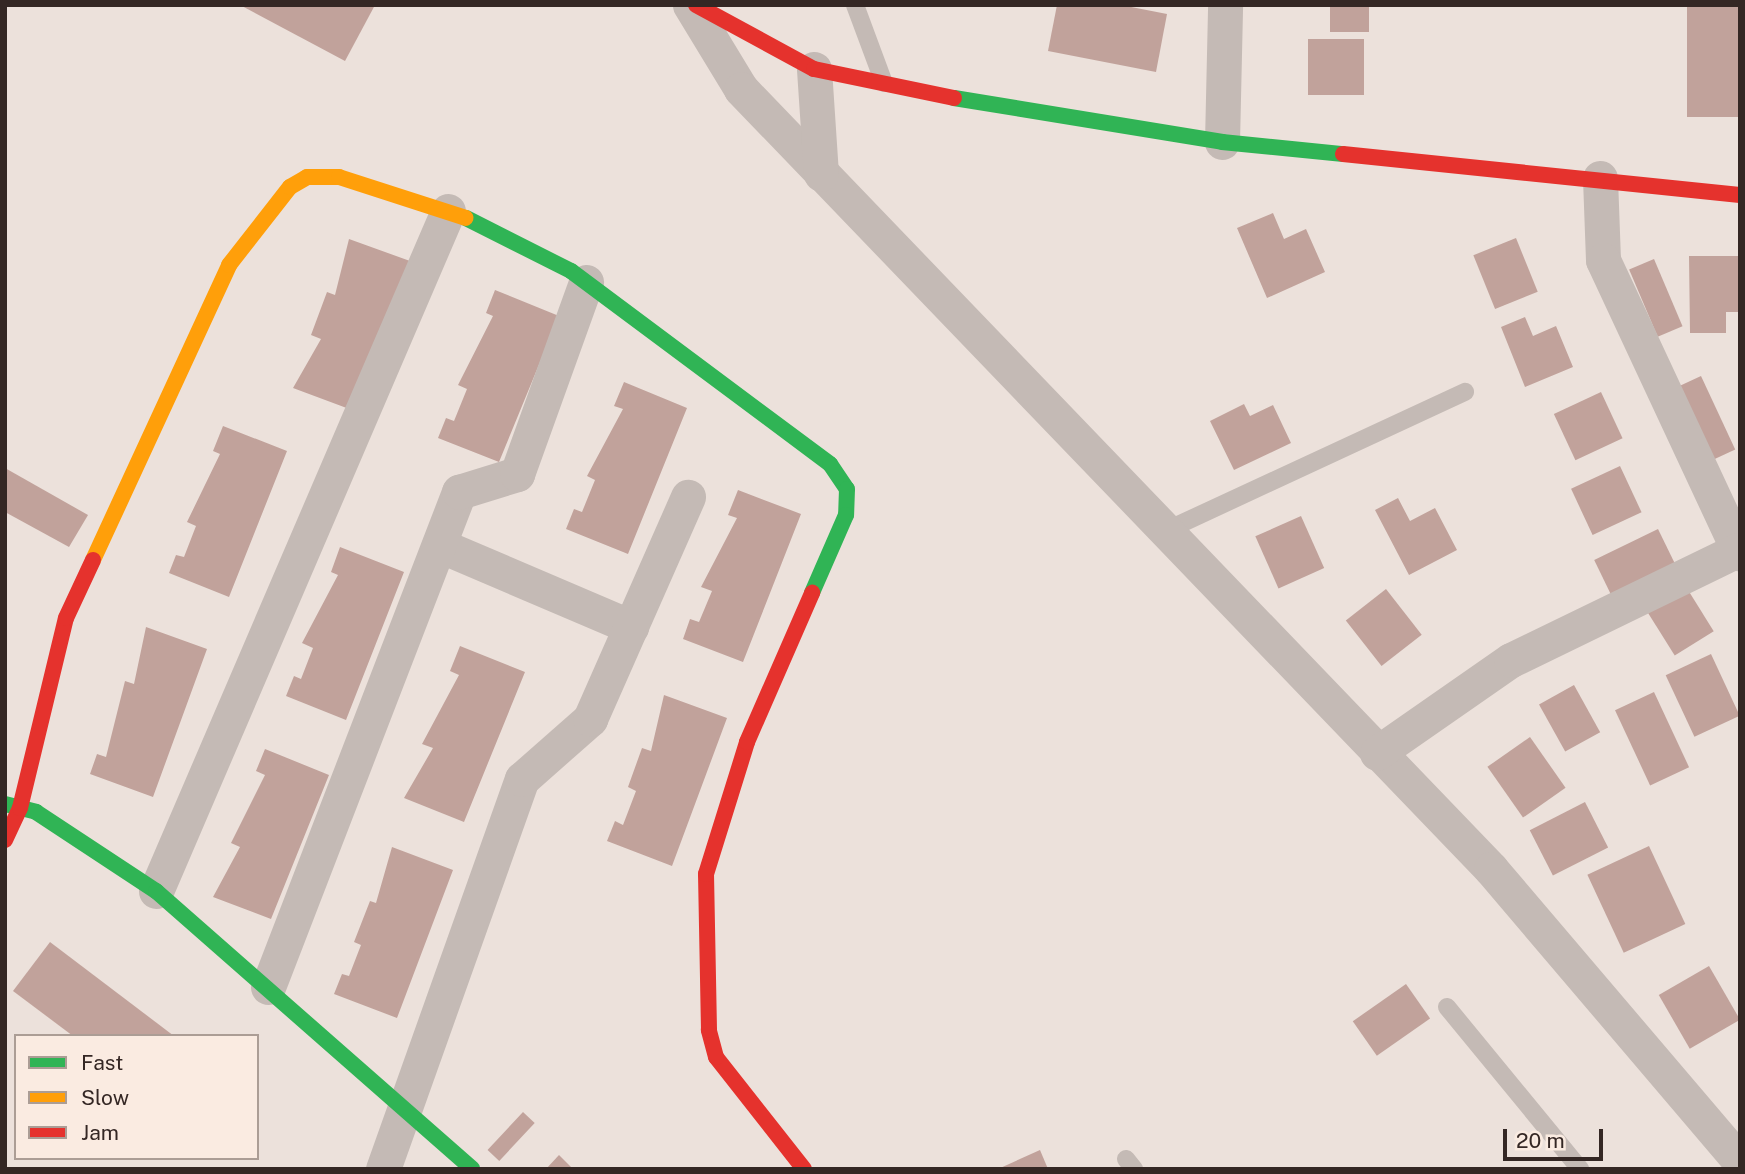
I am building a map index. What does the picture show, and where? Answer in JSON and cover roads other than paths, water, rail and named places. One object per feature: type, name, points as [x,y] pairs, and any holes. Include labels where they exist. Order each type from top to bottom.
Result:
[{"type":"street","points":[[690,5],[741,89],[1162,533],[1491,869],[1740,1162]]},
{"type":"street","points":[[696,5],[814,69],[1006,109],[1222,142],[1600,178],[1740,195]]},
{"type":"street","points":[[1222,142],[1225,5]]},
{"type":"street","points":[[814,69],[821,174]]},
{"type":"street","points":[[5,840],[66,618],[229,265],[290,187],[307,177],[339,177],[448,211],[586,282],[830,464],[847,489],[846,515],[747,742],[706,874],[709,1030],[716,1057],[804,1169]]},
{"type":"street","points":[[1377,753],[1511,660],[1739,552],[1603,260],[1596,225],[1600,178]]},
{"type":"street","points":[[156,891],[448,211]]},
{"type":"street","points":[[268,987],[459,492],[517,474],[586,282]]},
{"type":"street","points":[[383,1169],[522,779],[590,719],[688,497]]},
{"type":"street","points":[[439,545],[631,626]]},
{"type":"street","points":[[13,806],[36,811],[156,891],[405,1106],[472,1169]]},
{"type":"lane","points":[[855,5],[884,83]]},
{"type":"lane","points":[[1162,533],[1465,392]]},
{"type":"lane","points":[[1447,1007],[1580,1169]]}]
